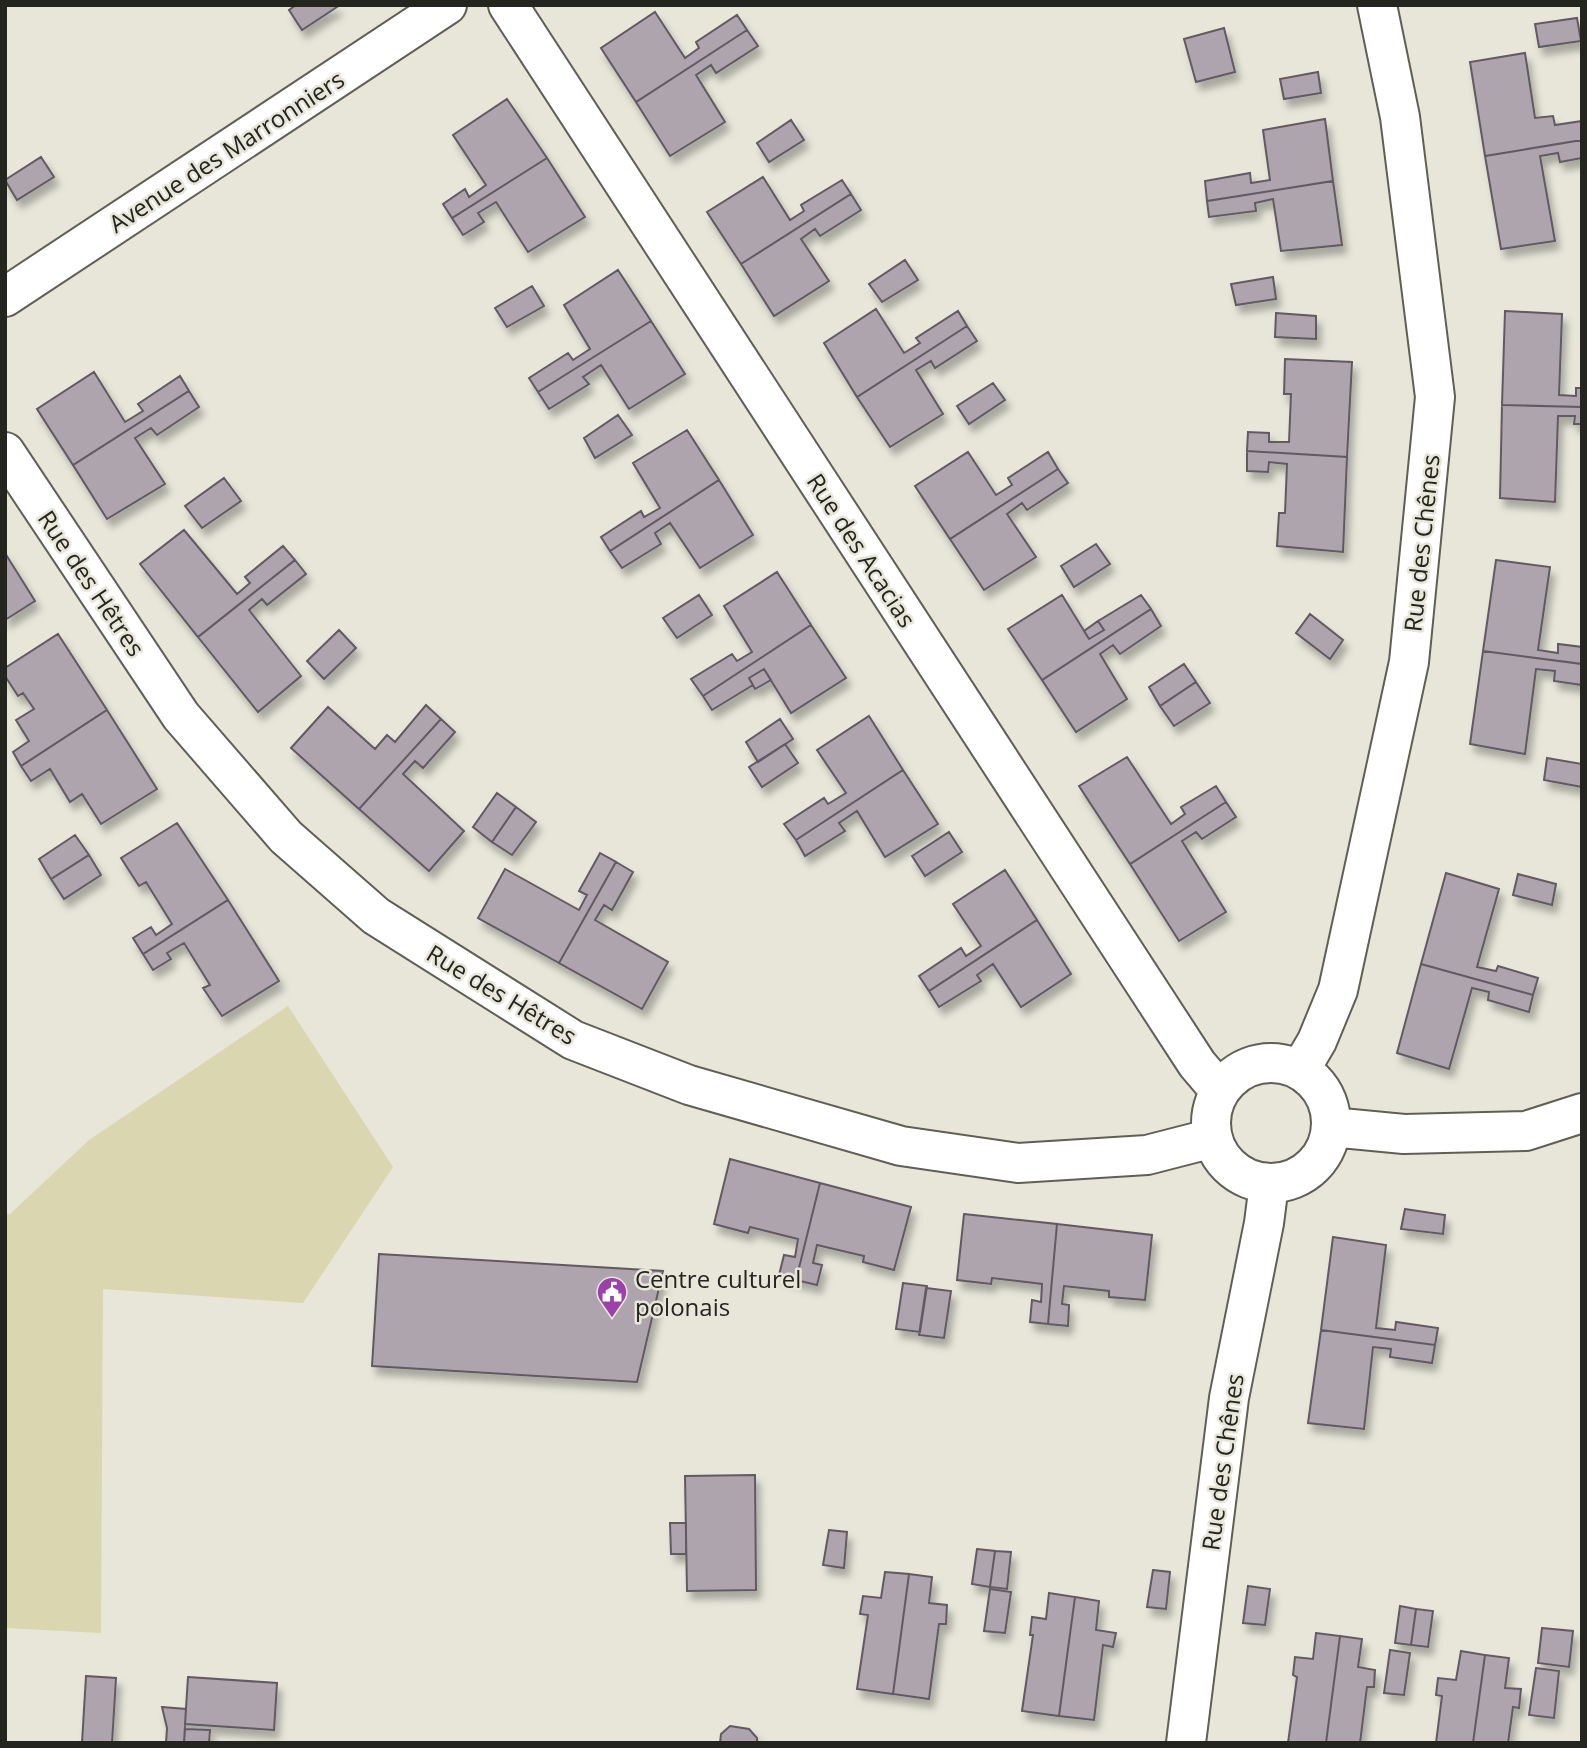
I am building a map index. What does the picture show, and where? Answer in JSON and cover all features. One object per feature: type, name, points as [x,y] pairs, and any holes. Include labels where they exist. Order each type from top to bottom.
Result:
[{"type":"street","name":"Avenue des Marronniers","points":[[5,297],[447,5]]},
{"type":"street","name":"Rue des Acacias","points":[[508,5],[1197,1064],[1220,1091]]},
{"type":"street","name":"Rue des Chênes","points":[[1300,1070],[1317,1041],[1338,990],[1409,662],[1436,397],[1400,117],[1377,5]]},
{"type":"street","name":"Rue des Hêtres","points":[[5,452],[181,716],[286,837],[376,916],[573,1040],[689,1085],[901,1146],[1018,1163],[1147,1155],[1213,1138]]},
{"type":"street","points":[[1278,1062],[1300,1070],[1314,1080],[1324,1094],[1330,1110],[1331,1127],[1322,1156],[1311,1168],[1291,1179],[1269,1184],[1250,1180],[1233,1170],[1221,1156],[1213,1138],[1213,1106],[1220,1091],[1235,1074],[1255,1065],[1278,1062]]},
{"type":"street","points":[[1331,1127],[1404,1134],[1526,1131],[1582,1113]]},
{"type":"street","name":"Rue des Chênes","points":[[1186,1743],[1229,1398],[1264,1223],[1269,1184]]},
{"type":"shaded area","points":[[288,1006],[393,1167],[303,1303],[103,1289],[101,1633],[5,1628],[5,1214],[10,1214],[89,1140]]},
{"type":"building","points":[[296,5],[337,7],[302,30],[289,10]]},
{"type":"building","points":[[655,12],[685,58],[699,48],[696,42],[737,15],[747,30],[636,102],[601,48]]},
{"type":"building","points":[[1577,18],[1581,41],[1539,47],[1535,24]]},
{"type":"building","points":[[1224,28],[1235,72],[1196,82],[1184,39]]},
{"type":"building","points":[[747,30],[758,46],[716,73],[711,65],[696,75],[725,122],[670,156],[636,102]]},
{"type":"building","points":[[1525,53],[1535,118],[1553,116],[1555,125],[1582,121],[1582,140],[1485,156],[1470,62]]},
{"type":"building","points":[[1318,72],[1321,93],[1284,99],[1280,79]]},
{"type":"building","points":[[507,99],[547,158],[452,218],[443,204],[465,189],[469,197],[486,185],[453,135]]},
{"type":"building","points":[[1325,119],[1333,181],[1207,201],[1205,181],[1250,173],[1251,183],[1270,180],[1263,130]]},
{"type":"building","points":[[791,120],[804,140],[769,162],[757,143]]},
{"type":"building","points":[[1582,140],[1582,158],[1560,162],[1558,153],[1540,156],[1555,241],[1501,249],[1485,156]]},
{"type":"building","points":[[41,157],[54,177],[17,200],[5,180]]},
{"type":"building","points":[[547,158],[585,217],[528,252],[496,202],[478,213],[484,222],[463,235],[452,218]]},
{"type":"building","points":[[763,177],[790,220],[804,211],[801,205],[842,180],[851,194],[741,264],[707,212]]},
{"type":"building","points":[[1333,181],[1342,245],[1281,251],[1273,199],[1255,203],[1256,211],[1209,217],[1207,201]]},
{"type":"building","points":[[851,194],[861,210],[820,236],[815,229],[801,239],[829,281],[774,316],[741,264]]},
{"type":"building","points":[[905,260],[918,280],[882,302],[869,284]]},
{"type":"building","points":[[618,270],[651,321],[538,392],[529,378],[568,353],[573,360],[590,349],[564,305]]},
{"type":"building","points":[[1273,277],[1276,299],[1236,305],[1231,284]]},
{"type":"building","points":[[532,286],[544,306],[507,327],[495,308]]},
{"type":"building","points":[[876,309],[904,353],[920,343],[916,338],[958,311],[967,326],[857,397],[824,343]]},
{"type":"building","points":[[1505,311],[1562,314],[1559,395],[1576,396],[1576,388],[1582,388],[1582,407],[1502,405]]},
{"type":"building","points":[[1276,313],[1316,316],[1316,339],[1275,337]]},
{"type":"building","points":[[651,321],[685,374],[629,409],[601,365],[583,377],[589,384],[549,409],[538,392]]},
{"type":"building","points":[[967,326],[977,341],[935,368],[931,361],[916,370],[943,414],[890,447],[857,397]]},
{"type":"building","points":[[1285,359],[1352,362],[1347,457],[1247,451],[1248,432],[1269,433],[1269,442],[1289,442],[1291,394],[1284,394]]},
{"type":"building","points":[[94,372],[125,422],[143,411],[138,404],[180,376],[189,391],[73,465],[37,409]]},
{"type":"building","points":[[993,383],[1005,400],[969,424],[957,406]]},
{"type":"building","points":[[189,391],[199,407],[157,435],[151,428],[135,438],[165,484],[107,519],[73,465]]},
{"type":"building","points":[[1502,405],[1582,407],[1582,424],[1574,424],[1575,416],[1558,416],[1555,502],[1500,498]]},
{"type":"building","points":[[618,415],[632,435],[595,458],[584,438]]},
{"type":"building","points":[[687,430],[719,480],[610,551],[601,537],[641,511],[644,517],[660,508],[633,463]]},
{"type":"building","points":[[1247,451],[1347,457],[1343,552],[1277,546],[1279,513],[1285,513],[1287,464],[1269,462],[1268,472],[1247,471]]},
{"type":"building","points":[[968,452],[996,495],[1012,485],[1008,478],[1048,452],[1058,469],[950,539],[915,486]]},
{"type":"building","points":[[1058,469],[1068,483],[1027,510],[1022,503],[1007,514],[1036,557],[984,590],[950,539]]},
{"type":"building","points":[[224,478],[241,501],[202,528],[185,506]]},
{"type":"building","points":[[719,480],[753,535],[700,568],[670,523],[655,533],[661,544],[622,568],[610,551]]},
{"type":"building","points":[[184,530],[237,594],[250,583],[245,577],[283,546],[295,560],[198,637],[140,564]]},
{"type":"building","points":[[1096,544],[1110,564],[1074,587],[1061,566]]},
{"type":"building","points":[[5,553],[35,601],[5,620]]},
{"type":"building","points":[[295,560],[306,574],[267,605],[262,599],[249,610],[301,676],[258,712],[198,637]]},
{"type":"building","points":[[1496,560],[1550,567],[1538,650],[1558,653],[1558,644],[1582,647],[1582,664],[1483,651]]},
{"type":"building","points":[[777,572],[811,625],[703,696],[691,679],[732,654],[737,661],[752,652],[724,606]]},
{"type":"building","points":[[699,595],[712,615],[677,638],[663,618]]},
{"type":"building","points":[[1062,595],[1089,639],[1104,630],[1098,621],[1141,595],[1151,609],[1042,680],[1008,629]]},
{"type":"building","points":[[1151,609],[1161,626],[1120,654],[1113,645],[1100,654],[1127,699],[1076,732],[1042,680]]},
{"type":"building","points":[[1310,614],[1343,640],[1330,659],[1296,633]]},
{"type":"building","points":[[1098,621],[1104,630],[1089,639],[1084,631]]},
{"type":"building","points":[[811,625],[846,678],[791,713],[764,669],[749,678],[753,685],[712,710],[703,696]]},
{"type":"building","points":[[339,630],[356,648],[324,679],[307,661]]},
{"type":"building","points":[[58,634],[107,710],[21,766],[13,752],[29,741],[16,720],[34,709],[23,693],[18,696],[5,676],[5,668]]},
{"type":"building","points":[[1483,651],[1582,664],[1582,685],[1554,681],[1555,671],[1536,669],[1525,754],[1470,744]]},
{"type":"building","points":[[1184,664],[1196,682],[1160,706],[1149,687]]},
{"type":"building","points":[[764,669],[771,680],[755,689],[749,678]]},
{"type":"building","points":[[1196,682],[1210,703],[1174,726],[1160,706]]},
{"type":"building","points":[[426,705],[441,719],[359,809],[291,748],[328,707],[375,749],[387,735],[395,742]]},
{"type":"building","points":[[107,710],[157,789],[101,824],[82,794],[70,802],[50,769],[31,781],[21,766]]},
{"type":"building","points":[[869,716],[903,770],[796,840],[784,824],[824,798],[828,804],[846,793],[817,750]]},
{"type":"building","points":[[441,719],[455,732],[423,768],[415,761],[403,774],[464,831],[429,871],[359,809]]},
{"type":"building","points":[[780,719],[793,739],[758,762],[746,742]]},
{"type":"building","points":[[785,744],[798,763],[762,787],[749,767]]},
{"type":"building","points":[[1127,757],[1171,824],[1185,814],[1181,807],[1216,786],[1226,802],[1130,864],[1079,786]]},
{"type":"building","points":[[1547,758],[1582,764],[1582,787],[1544,780]]},
{"type":"building","points":[[903,770],[938,824],[885,857],[857,811],[839,823],[845,831],[805,856],[796,840]]},
{"type":"building","points":[[497,793],[516,807],[492,842],[473,827]]},
{"type":"building","points":[[1226,802],[1236,817],[1202,839],[1196,832],[1182,841],[1226,912],[1179,941],[1130,864]]},
{"type":"building","points":[[516,807],[536,822],[512,855],[492,842]]},
{"type":"building","points":[[177,823],[228,900],[143,954],[133,938],[151,927],[156,935],[172,924],[146,882],[139,886],[121,858]]},
{"type":"building","points":[[949,832],[962,852],[925,876],[912,856]]},
{"type":"building","points":[[75,835],[89,855],[51,879],[39,859]]},
{"type":"building","points":[[600,853],[616,862],[559,963],[478,918],[505,869],[579,910],[587,895],[579,891]]},
{"type":"building","points":[[89,855],[101,875],[64,899],[51,879]]},
{"type":"building","points":[[616,862],[633,872],[612,910],[604,905],[595,920],[668,962],[642,1009],[559,963]]},
{"type":"building","points":[[1005,870],[1037,920],[929,991],[919,976],[961,948],[966,956],[981,946],[953,904]]},
{"type":"building","points":[[1446,873],[1499,889],[1477,967],[1496,971],[1498,966],[1538,978],[1533,995],[1421,964]]},
{"type":"building","points":[[1518,874],[1556,884],[1552,905],[1513,895]]},
{"type":"building","points":[[228,900],[279,981],[222,1016],[203,988],[210,985],[184,943],[167,953],[171,959],[153,970],[143,954]]},
{"type":"building","points":[[1037,920],[1071,974],[1021,1007],[993,964],[977,975],[981,981],[939,1007],[929,991]]},
{"type":"building","points":[[1421,964],[1533,995],[1529,1012],[1488,1000],[1489,992],[1472,988],[1449,1069],[1397,1053]]},
{"type":"building","points":[[730,1159],[820,1183],[796,1280],[779,1275],[784,1255],[795,1257],[798,1239],[750,1227],[748,1233],[714,1224]]},
{"type":"building","points":[[820,1183],[911,1207],[894,1270],[863,1262],[864,1256],[817,1245],[813,1263],[822,1265],[817,1285],[796,1280]]},
{"type":"building","points":[[1405,1209],[1445,1215],[1443,1234],[1401,1229]]},
{"type":"building","points":[[964,1214],[1057,1224],[1048,1324],[1030,1322],[1032,1300],[1041,1302],[1042,1284],[992,1278],[991,1284],[957,1280]]},
{"type":"building","points":[[1057,1224],[1152,1235],[1145,1300],[1109,1297],[1109,1291],[1064,1286],[1062,1304],[1069,1305],[1068,1326],[1048,1324]]},
{"type":"building","points":[[1333,1237],[1386,1245],[1376,1328],[1395,1330],[1396,1322],[1438,1328],[1435,1345],[1321,1330]]},
{"type":"building","points":[[379,1254],[663,1271],[637,1382],[372,1366]]},
{"type":"building","points":[[903,1283],[927,1286],[920,1332],[896,1329]]},
{"type":"building","points":[[926,1288],[951,1291],[944,1338],[919,1335]]},
{"type":"building","points":[[1321,1330],[1435,1345],[1432,1363],[1390,1357],[1391,1349],[1373,1347],[1364,1429],[1308,1423]]},
{"type":"building","points":[[755,1475],[756,1590],[687,1591],[685,1476]]},
{"type":"building","points":[[670,1523],[686,1523],[686,1554],[671,1554]]},
{"type":"building","points":[[829,1530],[847,1532],[844,1568],[823,1565]]},
{"type":"building","points":[[977,1549],[995,1551],[990,1587],[972,1584]]},
{"type":"building","points":[[995,1551],[1011,1552],[1007,1589],[990,1587]]},
{"type":"building","points":[[1153,1570],[1170,1572],[1166,1609],[1147,1607]]},
{"type":"building","points":[[885,1572],[909,1574],[893,1694],[857,1689],[868,1615],[860,1614],[863,1596],[881,1598]]},
{"type":"building","points":[[909,1574],[932,1577],[929,1603],[947,1605],[946,1624],[939,1624],[929,1699],[893,1694]]},
{"type":"building","points":[[1248,1586],[1270,1589],[1265,1625],[1243,1623]]},
{"type":"building","points":[[990,1589],[1011,1592],[1005,1633],[984,1631]]},
{"type":"building","points":[[1049,1593],[1075,1597],[1059,1716],[1022,1711],[1033,1635],[1030,1635],[1032,1617],[1046,1619]]},
{"type":"building","points":[[1075,1597],[1099,1601],[1096,1630],[1116,1633],[1113,1647],[1103,1645],[1094,1720],[1059,1716]]},
{"type":"building","points":[[1400,1606],[1416,1609],[1411,1645],[1395,1643]]},
{"type":"building","points":[[1416,1609],[1433,1611],[1428,1647],[1411,1645]]},
{"type":"building","points":[[1542,1628],[1573,1631],[1569,1667],[1538,1663]]},
{"type":"building","points":[[1316,1633],[1340,1636],[1326,1743],[1288,1743],[1297,1677],[1293,1675],[1295,1657],[1313,1659]]},
{"type":"building","points":[[1340,1636],[1362,1639],[1358,1667],[1375,1670],[1374,1687],[1367,1687],[1360,1743],[1326,1743]]},
{"type":"building","points":[[1390,1650],[1410,1653],[1404,1695],[1384,1693]]},
{"type":"building","points":[[1461,1651],[1485,1655],[1473,1743],[1436,1743],[1442,1696],[1436,1695],[1438,1678],[1456,1680]]},
{"type":"building","points":[[1485,1655],[1509,1658],[1505,1688],[1521,1689],[1519,1708],[1513,1707],[1508,1743],[1473,1743]]},
{"type":"building","points":[[1536,1668],[1559,1671],[1554,1718],[1529,1715]]},
{"type":"building","points":[[86,1676],[116,1678],[112,1743],[82,1743]]},
{"type":"building","points":[[188,1677],[277,1683],[274,1730],[185,1724]]},
{"type":"building","points":[[162,1707],[186,1709],[184,1743],[166,1743],[167,1728]]},
{"type":"building","points":[[730,1726],[749,1729],[757,1738],[757,1743],[720,1743],[721,1734]]},
{"type":"building","points":[[185,1729],[210,1730],[209,1743],[184,1743]]},
{"type":"place","name":"Centre culturel polonais","points":[[612,1319]]}]
